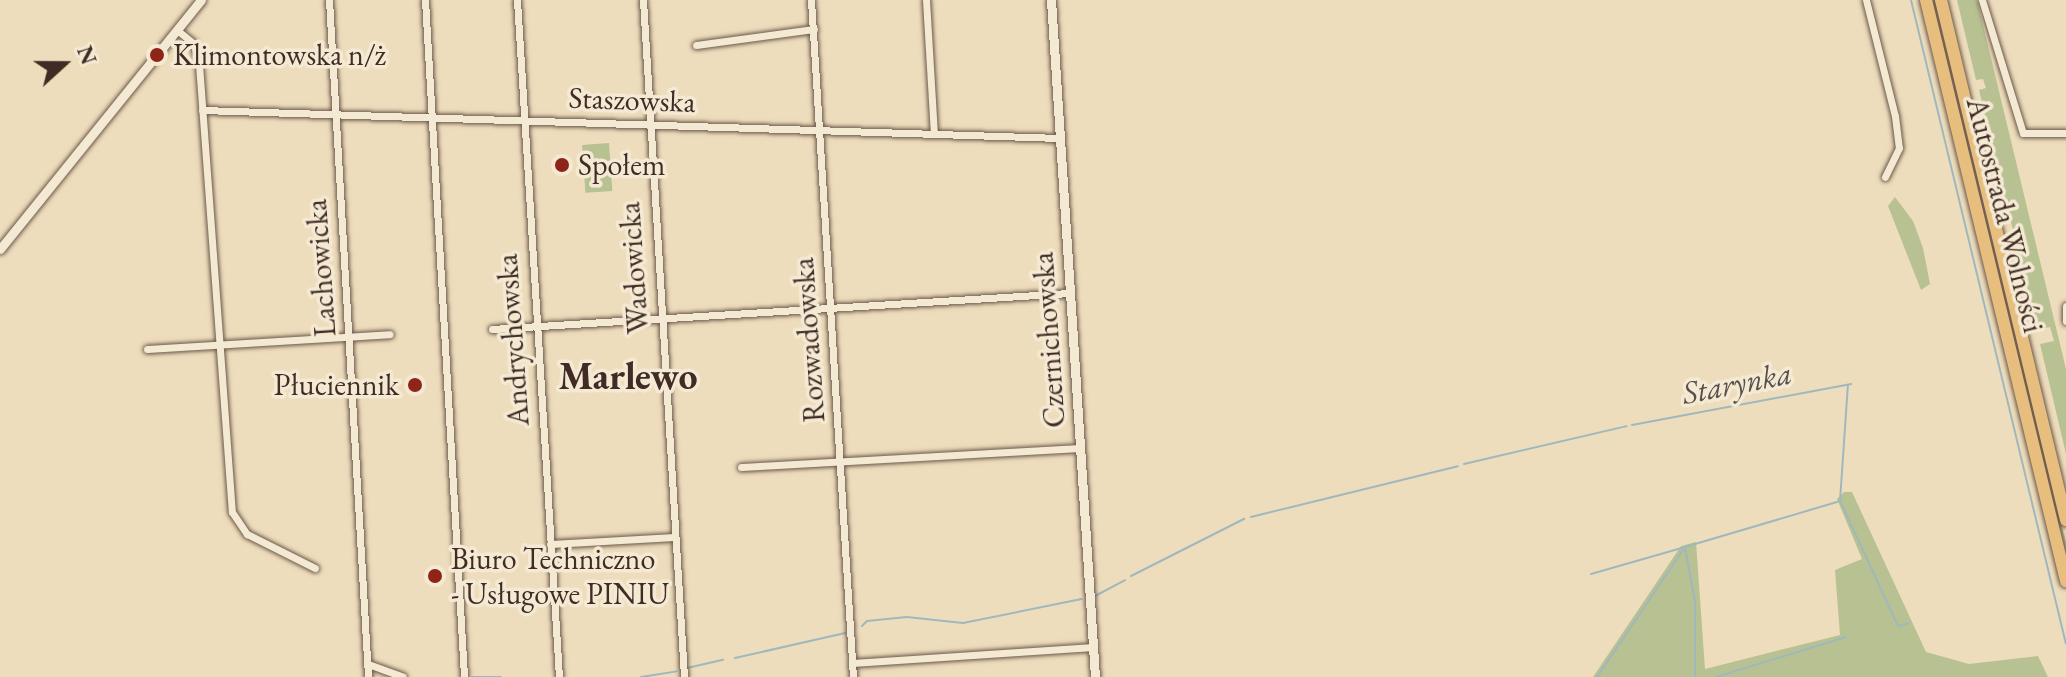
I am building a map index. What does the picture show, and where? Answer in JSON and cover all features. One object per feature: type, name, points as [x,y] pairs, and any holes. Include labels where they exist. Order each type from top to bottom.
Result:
[{"type":"highway","name":"Autostrada Wolności","points":[[1926,0],[2066,581]]},
{"type":"highway","name":"Autostrada Wolności","points":[[1941,0],[2066,520]]},
{"type":"street","points":[[0,249],[201,0]]},
{"type":"street","name":"Lachowicka","points":[[329,0],[368,677]]},
{"type":"street","points":[[425,0],[464,677]]},
{"type":"street","name":"Andrychowska","points":[[517,0],[559,677]]},
{"type":"street","name":"Wadowicka","points":[[643,0],[684,677]]},
{"type":"street","name":"Rozwadowska","points":[[811,0],[853,677]]},
{"type":"street","points":[[926,0],[934,133]]},
{"type":"street","name":"Czernichowska","points":[[1051,0],[1095,677]]},
{"type":"street","points":[[1866,0],[1895,116],[1899,148],[1885,177]]},
{"type":"street","points":[[1982,0],[2019,127],[2030,135],[2066,133]]},
{"type":"street","points":[[696,45],[814,29]]},
{"type":"street","points":[[177,30],[196,50],[232,512],[241,528],[290,560],[315,568]]},
{"type":"street","name":"Staszowska","points":[[202,110],[1059,138]]},
{"type":"street","points":[[492,329],[1069,293]]},
{"type":"street","points":[[2066,306],[2066,321]]},
{"type":"street","points":[[147,349],[390,334]]},
{"type":"street","points":[[741,467],[1080,448]]},
{"type":"street","points":[[550,544],[675,537]]},
{"type":"street","points":[[852,663],[1093,647]]},
{"type":"street","points":[[368,664],[403,677]]},
{"type":"green space","points":[[1932,0],[2066,543],[2066,559]]},
{"type":"green space","points":[[1957,0],[1977,0],[2066,369],[2066,454],[2040,344],[2054,341],[2050,327],[2037,330],[1979,90],[1986,88],[1983,79],[1976,80]]},
{"type":"green space","points":[[609,143],[612,191],[585,193],[582,145]]},
{"type":"green space","points":[[1895,197],[1913,221],[1923,248],[1930,284],[1921,290],[1888,206]]},
{"type":"green space","points":[[1844,492],[1852,492],[1926,652],[1969,664],[2038,656],[2048,677],[1593,677],[1681,546],[1696,542],[1705,669],[1840,635],[1835,570],[1862,559],[1837,499]]},
{"type":"waterway","points":[[1911,0],[2066,644]]},
{"type":"waterway","name":"Starynka","points":[[1632,425],[1851,384]]},
{"type":"waterway","points":[[1597,677],[1685,547],[1840,501],[1848,385]]},
{"type":"waterway","name":"Starynka","points":[[1464,464],[1627,426]]},
{"type":"waterway","name":"Starynka","points":[[1251,517],[1458,466]]},
{"type":"waterway","points":[[1841,503],[1898,626],[1909,623]]},
{"type":"waterway","name":"Starynka","points":[[1131,576],[1244,519]]},
{"type":"waterway","points":[[1591,574],[1685,547],[1695,602],[1695,677]]},
{"type":"waterway","name":"Starynka","points":[[1095,596],[1125,580]]},
{"type":"waterway","name":"Starynka","points":[[862,626],[867,621],[907,617],[963,623],[1082,599]]},
{"type":"waterway","name":"Starynka","points":[[735,658],[845,633]]},
{"type":"waterway","points":[[1716,677],[1846,637]]},
{"type":"waterway","name":"Starynka","points":[[687,668],[723,660]]},
{"type":"waterway","name":"Starynka","points":[[641,677],[677,671]]},
{"type":"waterway","name":"Starynka","points":[[472,677],[501,677]]},
{"type":"place","name":"Klimontowska n/ż","points":[[157,55]]},
{"type":"place","name":"Społem","points":[[562,165]]},
{"type":"place","name":"Płuciennik","points":[[415,385]]},
{"type":"place","name":"Biuro Techniczno - Usługowe PINIU","points":[[435,576]]},
{"type":"district","name":"Marlewo","points":[[628,376]]}]
